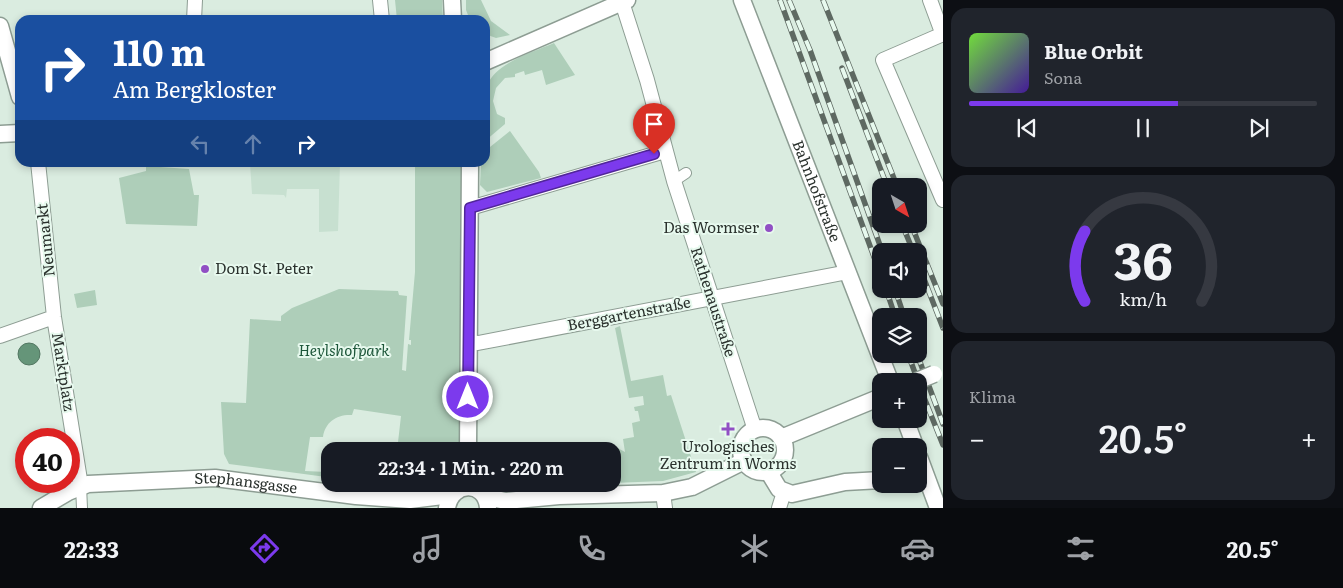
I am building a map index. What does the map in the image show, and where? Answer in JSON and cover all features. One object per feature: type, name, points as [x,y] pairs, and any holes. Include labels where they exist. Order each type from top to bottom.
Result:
[{"type":"street","points":[[194,15],[196,0]]},
{"type":"street","points":[[380,0],[382,15]]},
{"type":"street","points":[[452,0],[453,15]]},
{"type":"street","name":"Bahnhofstraße","points":[[742,0],[887,373]]},
{"type":"street","points":[[930,0],[943,34],[883,60],[943,200]]},
{"type":"street","points":[[490,60],[624,1]]},
{"type":"street","name":"Rathenaustraße","points":[[624,1],[665,151],[680,177],[711,298],[756,430]]},
{"type":"street","points":[[0,26],[15,79]]},
{"type":"street","points":[[0,134],[15,133]]},
{"type":"street","points":[[470,208],[665,151]]},
{"type":"street","name":"Neumarkt","points":[[39,167],[54,317]]},
{"type":"street","points":[[468,442],[470,167]]},
{"type":"street","name":"Berggartenstraße","points":[[468,342],[478,343],[848,272]]},
{"type":"street","points":[[0,336],[32,330],[54,317]]},
{"type":"street","name":"Marktplatz","points":[[54,317],[65,413],[81,486]]},
{"type":"street","points":[[927,377],[940,371]]},
{"type":"street","points":[[781,438],[872,401]]},
{"type":"street","points":[[770,429],[781,438],[784,446],[784,456],[778,466],[768,471],[753,469],[744,461],[742,445],[748,435],[756,430],[770,429]]},
{"type":"street","name":"Stephansgasse","points":[[81,486],[102,483],[215,478],[356,496],[410,500],[474,496],[559,496],[664,500],[744,461]]},
{"type":"street","points":[[768,471],[782,500],[792,494],[845,482],[872,480]]},
{"type":"street","points":[[927,485],[938,508]]},
{"type":"street","points":[[42,508],[81,486],[82,508]]},
{"type":"street","name":"Stephansgasse","points":[[410,500],[437,508]]},
{"type":"shaded area","points":[[250,167],[340,167],[338,231],[319,232],[319,189],[287,189],[286,198],[284,195],[252,194]]},
{"type":"shaded area","points":[[25,343],[33,343],[40,350],[40,358],[33,365],[25,365],[18,358],[18,350]]},
{"type":"green space","points":[[395,0],[442,0],[443,15],[396,15]]},
{"type":"green space","points":[[466,0],[481,0],[488,15],[468,15]]},
{"type":"green space","points":[[490,19],[510,35],[496,38],[490,36]]},
{"type":"green space","points":[[554,43],[575,75],[546,85],[542,70],[525,75],[524,71],[515,74],[515,77],[505,78],[496,88],[493,101],[497,114],[505,118],[505,124],[490,137],[490,80],[504,66],[524,55]]},
{"type":"green space","points":[[510,131],[539,172],[541,178],[487,192],[480,185],[481,167],[490,167],[490,147]]},
{"type":"green space","points":[[146,167],[189,169],[194,195],[199,195],[197,226],[126,224],[119,178],[146,171]]},
{"type":"green space","name":"Heylshofpark","points":[[415,167],[463,167],[459,442],[398,442],[401,416],[354,409],[352,415],[341,416],[329,423],[323,437],[310,437],[305,471],[321,472],[321,476],[229,464],[224,454],[221,402],[246,403],[250,319],[281,321],[281,316],[292,308],[339,289],[398,291],[399,295],[407,296],[402,370],[406,371],[408,344],[411,345],[411,340],[409,340],[415,272]]},
{"type":"green space","points":[[95,290],[97,305],[77,308],[74,294]]},
{"type":"green space","points":[[620,326],[631,381],[663,375],[667,396],[671,395],[696,472],[663,481],[621,483],[621,450],[625,452],[623,439],[634,437],[632,423],[640,421],[638,411],[635,411],[634,407],[644,405],[643,396],[629,398],[615,328]]},
{"type":"railway","points":[[780,0],[872,251]]},
{"type":"railway","points":[[789,0],[810,50],[879,243]]},
{"type":"railway","points":[[823,0],[894,178]]},
{"type":"railway","points":[[842,68],[884,178]]},
{"type":"railway","points":[[906,233],[910,243]]},
{"type":"railway","points":[[915,233],[943,304]]},
{"type":"railway","points":[[927,287],[943,328]]},
{"type":"railway","points":[[889,298],[892,308]]},
{"type":"railway","points":[[898,298],[901,308]]},
{"type":"railway","points":[[911,363],[915,373]]},
{"type":"railway","points":[[920,363],[943,424]]},
{"type":"railway","points":[[927,405],[943,445]]},
{"type":"place","name":"Das Wormser","points":[[769,228]]},
{"type":"place","name":"Dom St. Peter","points":[[205,269]]},
{"type":"place","name":"Urologisches Zentrum in Worms","points":[[728,429]]},
{"type":"route","points":[[468,397],[470,208],[654,154]]}]
